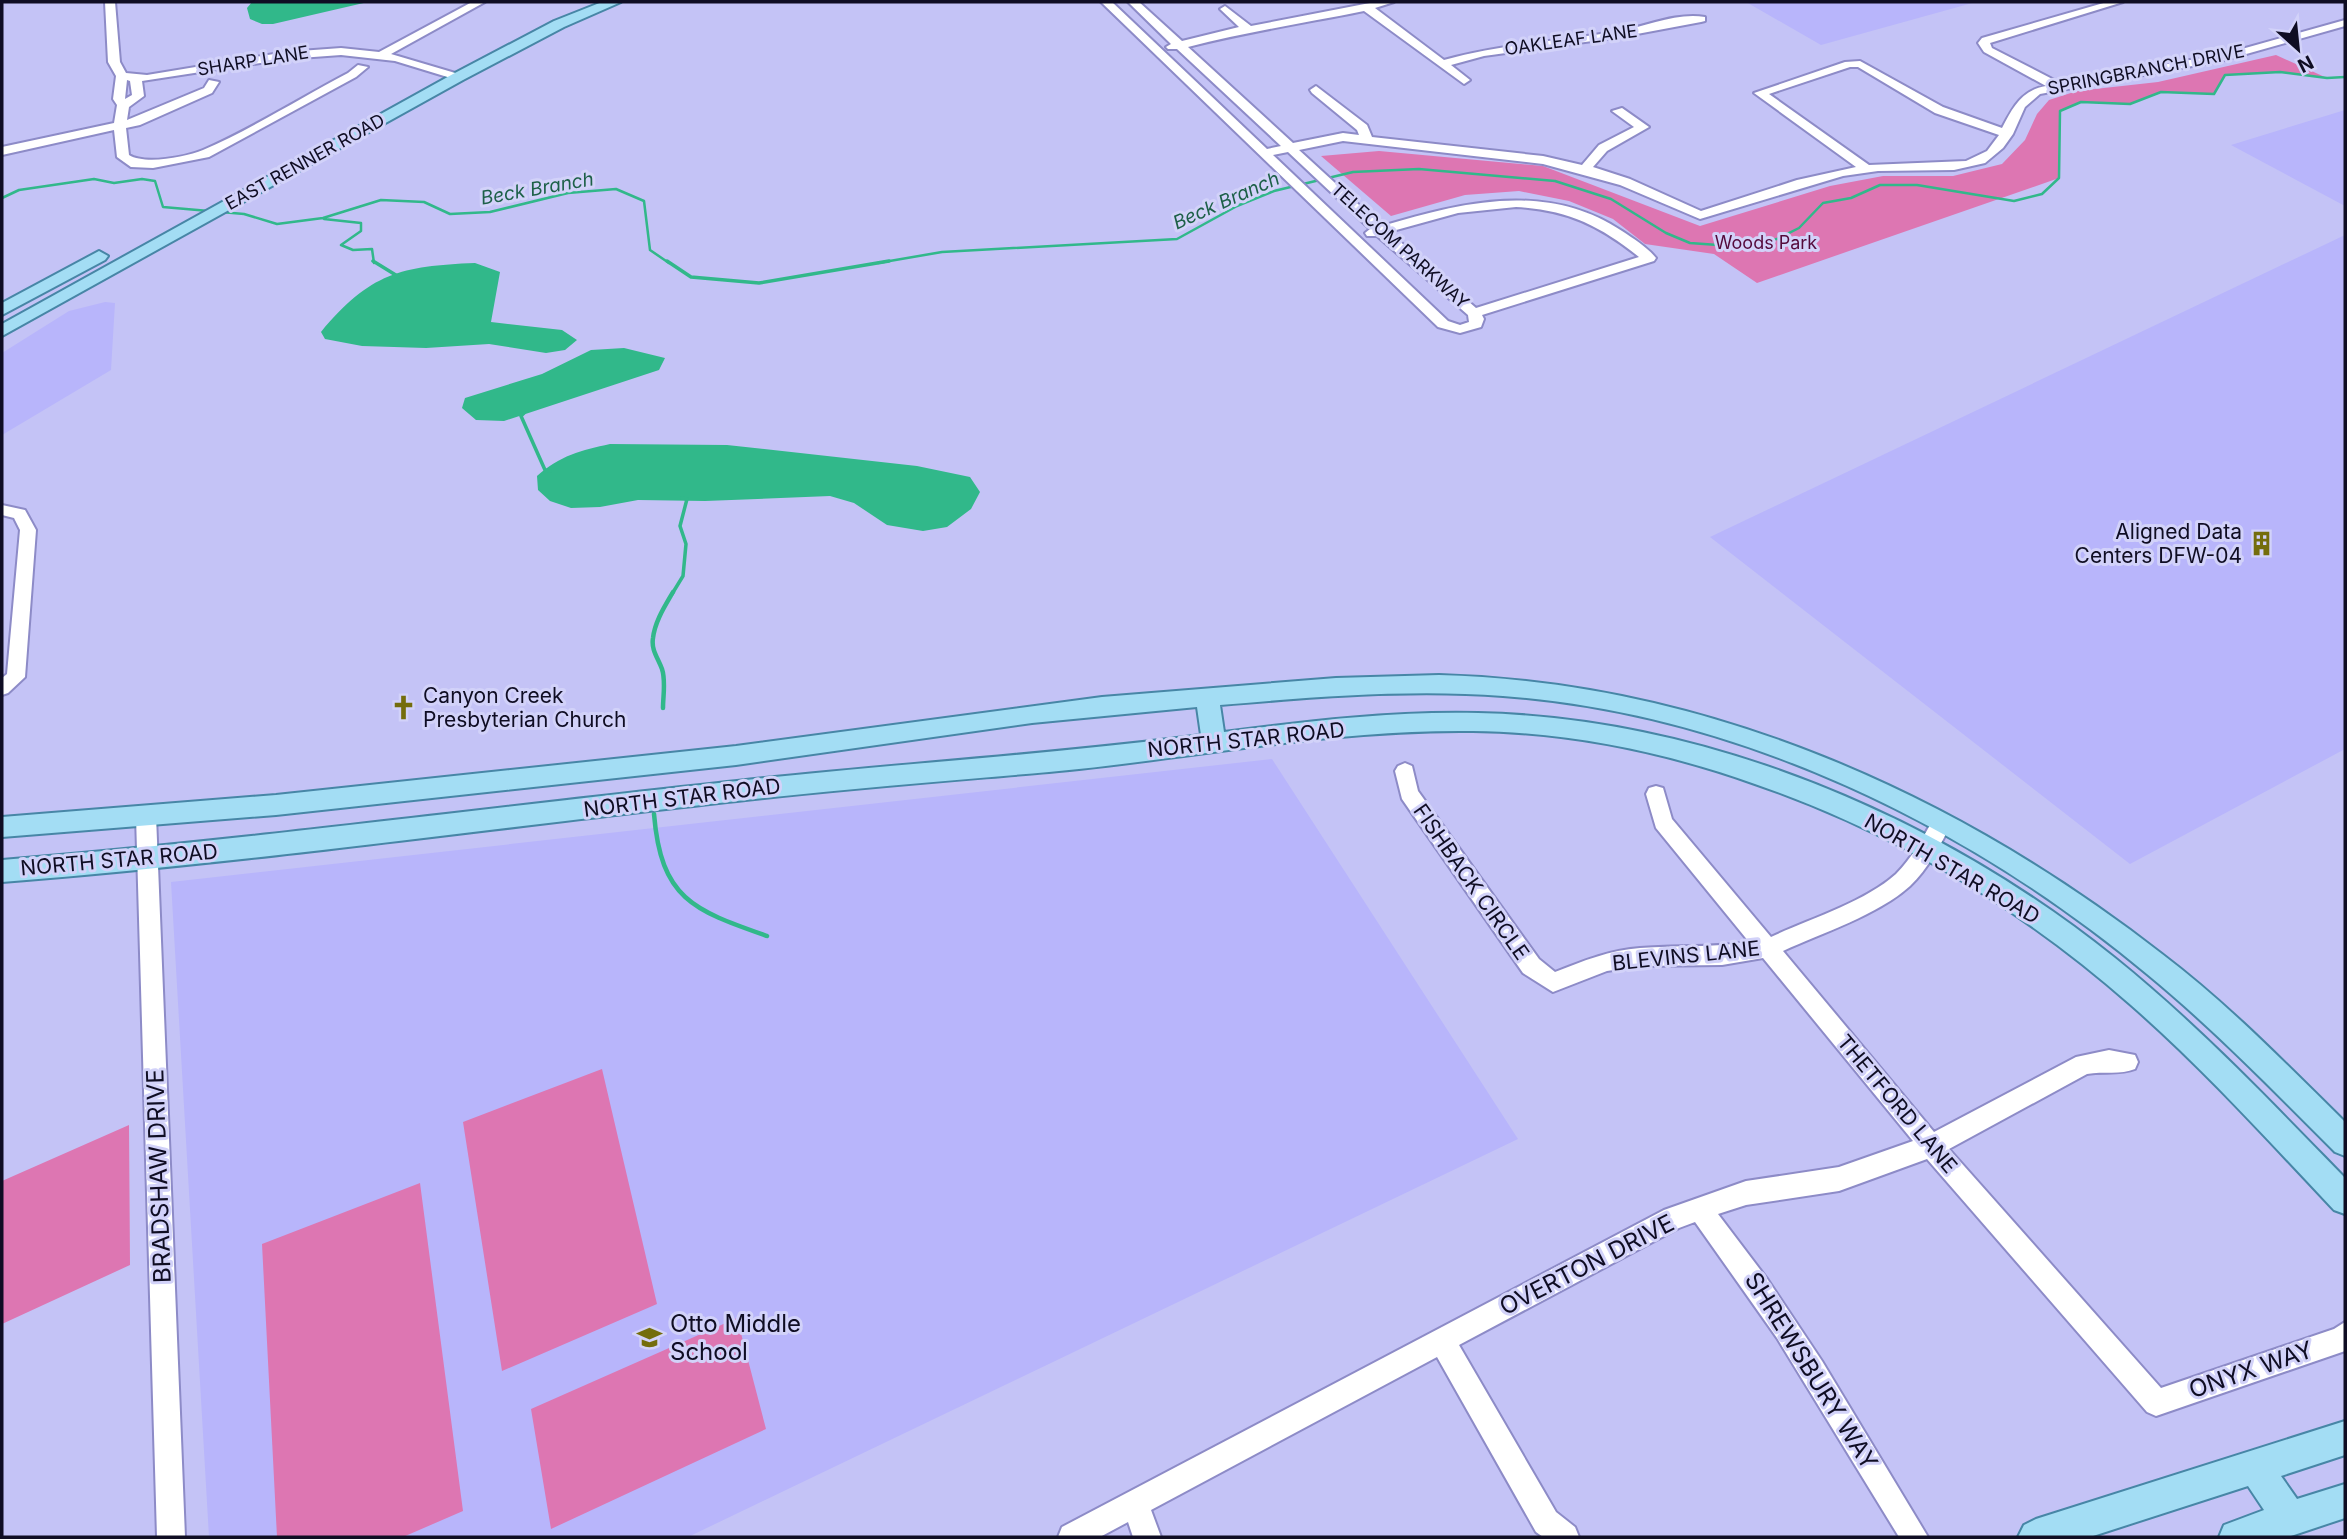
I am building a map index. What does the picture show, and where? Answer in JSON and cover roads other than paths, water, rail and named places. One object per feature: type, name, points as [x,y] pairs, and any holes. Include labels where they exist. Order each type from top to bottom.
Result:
[{"type":"main road","name":"EAST RENNER ROAD","points":[[138,235],[516,29],[579,2]]},
{"type":"main road","name":"EAST RENNER ROAD","points":[[2,310],[114,254],[192,226],[457,77],[559,24],[614,2]]},
{"type":"main road","name":"EAST RENNER ROAD","points":[[2,331],[114,254]]},
{"type":"main road","name":"NORTH STAR ROAD","points":[[2,827],[286,805],[825,744],[1060,710],[1340,685],[1511,687],[1611,701],[1695,722],[1838,771],[1942,822],[2093,915],[2222,1021],[2345,1142]]},
{"type":"main road","points":[[1207,697],[1214,743]]},
{"type":"main road","name":"NORTH STAR ROAD","points":[[2,871],[148,860],[839,780],[1062,761],[1404,724],[1478,722],[1608,734],[1678,750],[1744,770],[1855,813],[1927,849],[1980,880],[2045,922],[2108,969],[2176,1027],[2345,1199]]},
{"type":"main road","points":[[825,744],[839,780]]},
{"type":"main road","points":[[813,783],[825,744]]},
{"type":"main road","points":[[2143,999],[2170,977]]},
{"type":"main road","points":[[2036,1537],[2345,1438]]},
{"type":"main road","points":[[2255,1467],[2290,1519]]},
{"type":"main road","points":[[2236,1537],[2345,1501]]},
{"type":"street","points":[[110,2],[114,62],[122,76],[119,99],[123,105],[120,126],[122,157],[135,164],[153,164],[205,154],[352,75],[362,67]]},
{"type":"street","points":[[383,54],[480,2]]},
{"type":"street","name":"TELECOM PARKWAY","points":[[1106,2],[1443,324],[1460,330],[1476,324],[1478,319],[1474,313],[1380,231],[1133,2]]},
{"type":"street","points":[[1157,51],[1248,29],[1287,24],[1390,2]]},
{"type":"street","points":[[2056,86],[1988,50],[1984,43],[1986,40],[2118,2]]},
{"type":"street","points":[[1366,7],[1464,80]]},
{"type":"street","points":[[1225,9],[1248,29]]},
{"type":"street","name":"OAKLEAF LANE","points":[[1442,64],[1497,51],[1622,34],[1701,19]]},
{"type":"street","name":"SPRINGBRANCH DRIVE","points":[[1269,157],[1298,155],[1336,143],[1367,141],[1543,160],[1625,181],[1700,215],[1792,186],[1866,168],[1967,164],[1990,154],[2007,134],[2027,96],[2056,86],[2160,71],[2225,57],[2345,23]]},
{"type":"street","name":"SHARP LANE","points":[[122,76],[136,79],[154,78],[298,52],[350,51],[383,54],[457,77]]},
{"type":"street","points":[[1866,168],[1759,93],[1849,64],[1860,64],[1939,110],[2007,134]]},
{"type":"street","points":[[123,105],[138,96],[136,79]]},
{"type":"street","points":[[2,151],[120,126],[156,115],[208,90],[213,82]]},
{"type":"street","points":[[1316,90],[1363,128],[1367,141]]},
{"type":"street","points":[[1585,169],[1603,148],[1643,127],[1618,111]]},
{"type":"street","points":[[1355,238],[1475,205],[1527,203],[1565,209],[1599,222],[1649,258],[1474,313]]},
{"type":"street","points":[[2,510],[15,510],[25,517],[28,530],[16,677],[2,688]]},
{"type":"street","name":"FISHBACK CIRCLE","points":[[1405,771],[1409,793],[1416,804],[1531,966],[1553,982]]},
{"type":"street","name":"THETFORD LANE","points":[[1656,794],[1663,822],[1930,1146],[2156,1403]]},
{"type":"street","name":"BRADSHAW DRIVE","points":[[146,816],[172,1537]]},
{"type":"street","name":"BLEVINS LANE","points":[[1553,982],[1607,962],[1639,957],[1722,956],[1768,948],[1882,896],[1904,879],[1927,849],[1942,822]]},
{"type":"street","name":"OVERTON DRIVE","points":[[1072,1537],[1673,1219],[1746,1193],[1839,1179],[1930,1146],[2084,1064],[2109,1060],[2127,1062]]},
{"type":"street","name":"SHREWSBURY WAY","points":[[1701,1211],[1747,1270],[1828,1392],[1914,1537]]},
{"type":"street","name":"ONYX WAY","points":[[2156,1403],[2343,1339],[2345,1335]]},
{"type":"street","points":[[1442,1341],[1546,1522],[1565,1537]]},
{"type":"street","points":[[1135,1505],[1147,1537]]},
{"type":"waterway","name":"Beck Branch","points":[[878,263],[942,252],[1177,239],[1237,206],[1274,191],[1353,172],[1419,169],[1555,181],[1611,199],[1666,233],[1690,243],[1732,246],[1777,239],[1799,228],[1823,203],[1851,198],[1880,185],[1917,185],[2014,201],[2042,194],[2059,178],[2060,111],[2081,102],[2130,104],[2161,92],[2214,94],[2225,75],[2280,72],[2327,78],[2345,77]]},
{"type":"waterway","name":"Beck Branch","points":[[2,198],[19,190],[94,179],[114,183],[142,179],[155,181],[163,207],[209,211]]},
{"type":"waterway","name":"Beck Branch","points":[[221,212],[244,214],[277,224],[323,218],[381,200],[424,202],[450,214],[490,212],[568,193],[616,189],[644,201],[650,250],[669,263]]},
{"type":"waterway","points":[[324,219],[361,223],[361,231],[341,245],[353,250],[372,249],[374,261]]},
{"type":"waterway","points":[[374,261],[399,277]]},
{"type":"waterway","name":"Beck Branch","points":[[667,261],[691,277],[759,283],[889,261]]},
{"type":"waterway","points":[[524,413],[521,416],[545,470],[550,471]]},
{"type":"waterway","points":[[672,594],[683,576],[686,544],[680,526],[687,499],[682,498]]},
{"type":"waterway","points":[[663,708],[663,674],[654,650],[653,638],[658,620],[673,592]]},
{"type":"waterway","points":[[654,814],[664,865],[673,883],[685,897],[719,918],[767,936]]},
{"type":"place","name":"Aligned Data Centers DFW-04","points":[[2262,544]]},
{"type":"place","name":"Canyon Creek Presbyterian Church","points":[[403,708]]},
{"type":"place","name":"Otto Middle School","points":[[650,1338]]},
{"type":"park label","name":"Woods Park","points":[[1766,243]]}]
